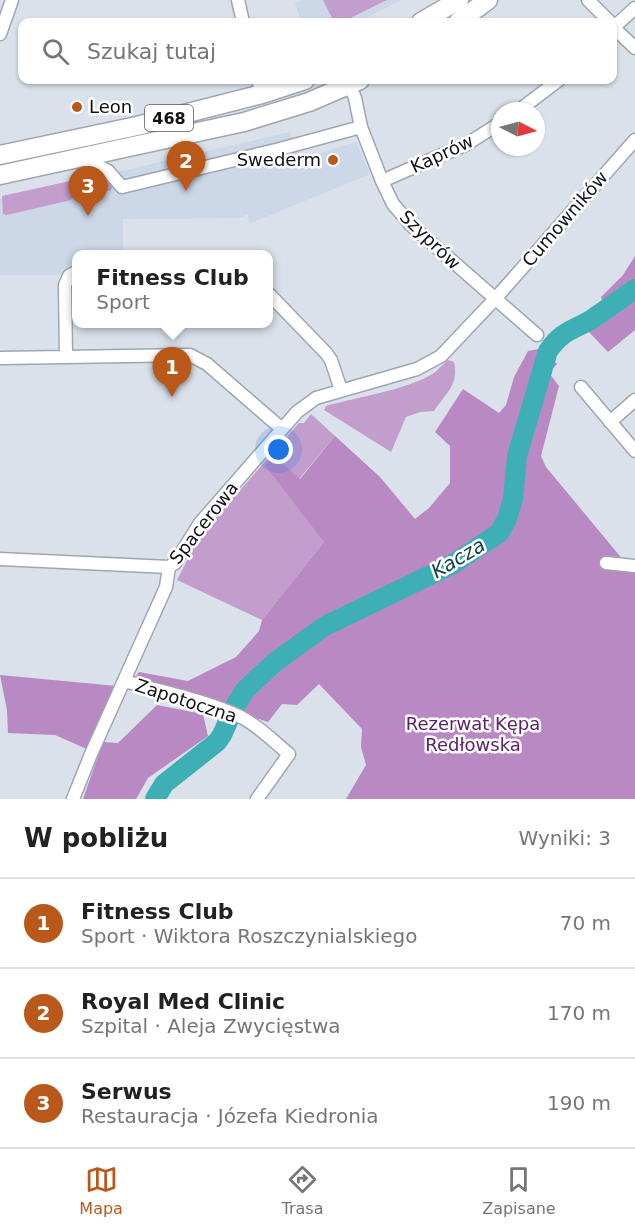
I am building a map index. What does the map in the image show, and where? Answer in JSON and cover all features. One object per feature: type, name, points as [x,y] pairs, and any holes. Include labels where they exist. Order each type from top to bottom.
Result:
[{"type":"main road","points":[[428,18],[459,0]]},
{"type":"main road","points":[[463,18],[488,0]]},
{"type":"main road","name":"468","points":[[0,155],[137,126],[260,87],[279,84]]},
{"type":"main road","name":"468","points":[[0,175],[244,122],[309,102],[350,84]]},
{"type":"street","points":[[0,34],[12,0]]},
{"type":"street","points":[[238,0],[242,18]]},
{"type":"street","points":[[588,0],[605,18]]},
{"type":"street","points":[[617,22],[635,8]]},
{"type":"street","points":[[617,31],[635,48]]},
{"type":"street","name":"Szyprów","points":[[355,84],[355,98],[362,127],[393,204],[411,225],[537,335]]},
{"type":"street","points":[[530,102],[554,84]]},
{"type":"street","points":[[83,158],[108,171],[122,187],[362,127]]},
{"type":"street","name":"Kaprów","points":[[382,181],[467,144],[491,129]]},
{"type":"street","name":"Cumowników","points":[[495,299],[635,140]]},
{"type":"street","points":[[66,357],[65,285],[72,274]]},
{"type":"street","points":[[273,298],[331,360],[341,390]]},
{"type":"street","name":"Spacerowa","points":[[73,799],[166,587],[169,567],[175,563],[200,523],[305,405],[316,398],[417,369],[434,361],[447,351],[495,299]]},
{"type":"street","points":[[0,358],[190,355],[207,364],[282,429]]},
{"type":"street","points":[[581,387],[635,451]]},
{"type":"street","points":[[610,422],[635,400]]},
{"type":"street","points":[[0,559],[169,567]]},
{"type":"street","points":[[606,563],[635,566]]},
{"type":"street","name":"Zapotoczna","points":[[124,681],[203,703],[240,717],[289,754],[257,799]]},
{"type":"shaded area","points":[[302,0],[402,0],[366,18],[300,18],[295,3]]},
{"type":"shaded area","points":[[323,0],[387,0],[350,18],[332,18]]},
{"type":"shaded area","points":[[290,132],[302,159],[356,142],[370,174],[249,224],[248,214],[239,218],[123,219],[123,250],[72,250],[72,265],[61,275],[0,275],[0,199]]},
{"type":"shaded area","points":[[102,174],[112,187],[111,190],[7,215],[3,214],[2,196]]},
{"type":"shaded area","points":[[448,360],[454,362],[455,370],[455,377],[450,388],[434,411],[420,412],[406,417],[391,452],[324,410],[326,406],[411,384],[434,373]]},
{"type":"shaded area","points":[[311,414],[335,436],[299,479],[274,456],[324,542],[262,620],[177,580],[205,530],[299,423],[304,423]]},
{"type":"green space","points":[[635,256],[635,330],[608,352],[588,331],[606,317],[601,297],[623,275]]},
{"type":"green space","name":"Rezerwat Kępa Redłowska","points":[[544,348],[557,364],[549,373],[559,386],[541,456],[546,467],[624,561],[635,569],[635,799],[346,799],[366,765],[361,747],[362,729],[319,684],[297,705],[282,704],[268,722],[135,678],[139,672],[188,681],[236,657],[259,631],[262,620],[324,542],[265,465],[274,456],[300,479],[335,436],[380,477],[415,519],[429,508],[450,483],[450,446],[435,432],[463,389],[499,413],[506,405],[514,377],[528,351]]},
{"type":"green space","points":[[0,675],[117,686],[89,750],[55,735],[8,733],[7,710]]},
{"type":"green space","points":[[157,705],[203,714],[208,736],[148,778],[136,799],[83,799],[103,742],[118,743]]},
{"type":"waterway","name":"Kacza","points":[[234,708],[245,690],[275,662],[325,626],[453,564],[499,533],[507,519],[513,499],[517,456],[548,351],[563,335],[592,319],[635,289]]},
{"type":"waterway","name":"Kacza","points":[[155,799],[164,784],[217,742],[230,717]]},
{"type":"place","name":"Leon","points":[[77,107]]},
{"type":"place","name":"Swederm","points":[[333,160]]},
{"type":"place","name":"Royal Med Clinic","points":[[186,191]]},
{"type":"place","name":"Serwus","points":[[88,216]]},
{"type":"place","name":"Fitness Club","points":[[172,397]]}]
